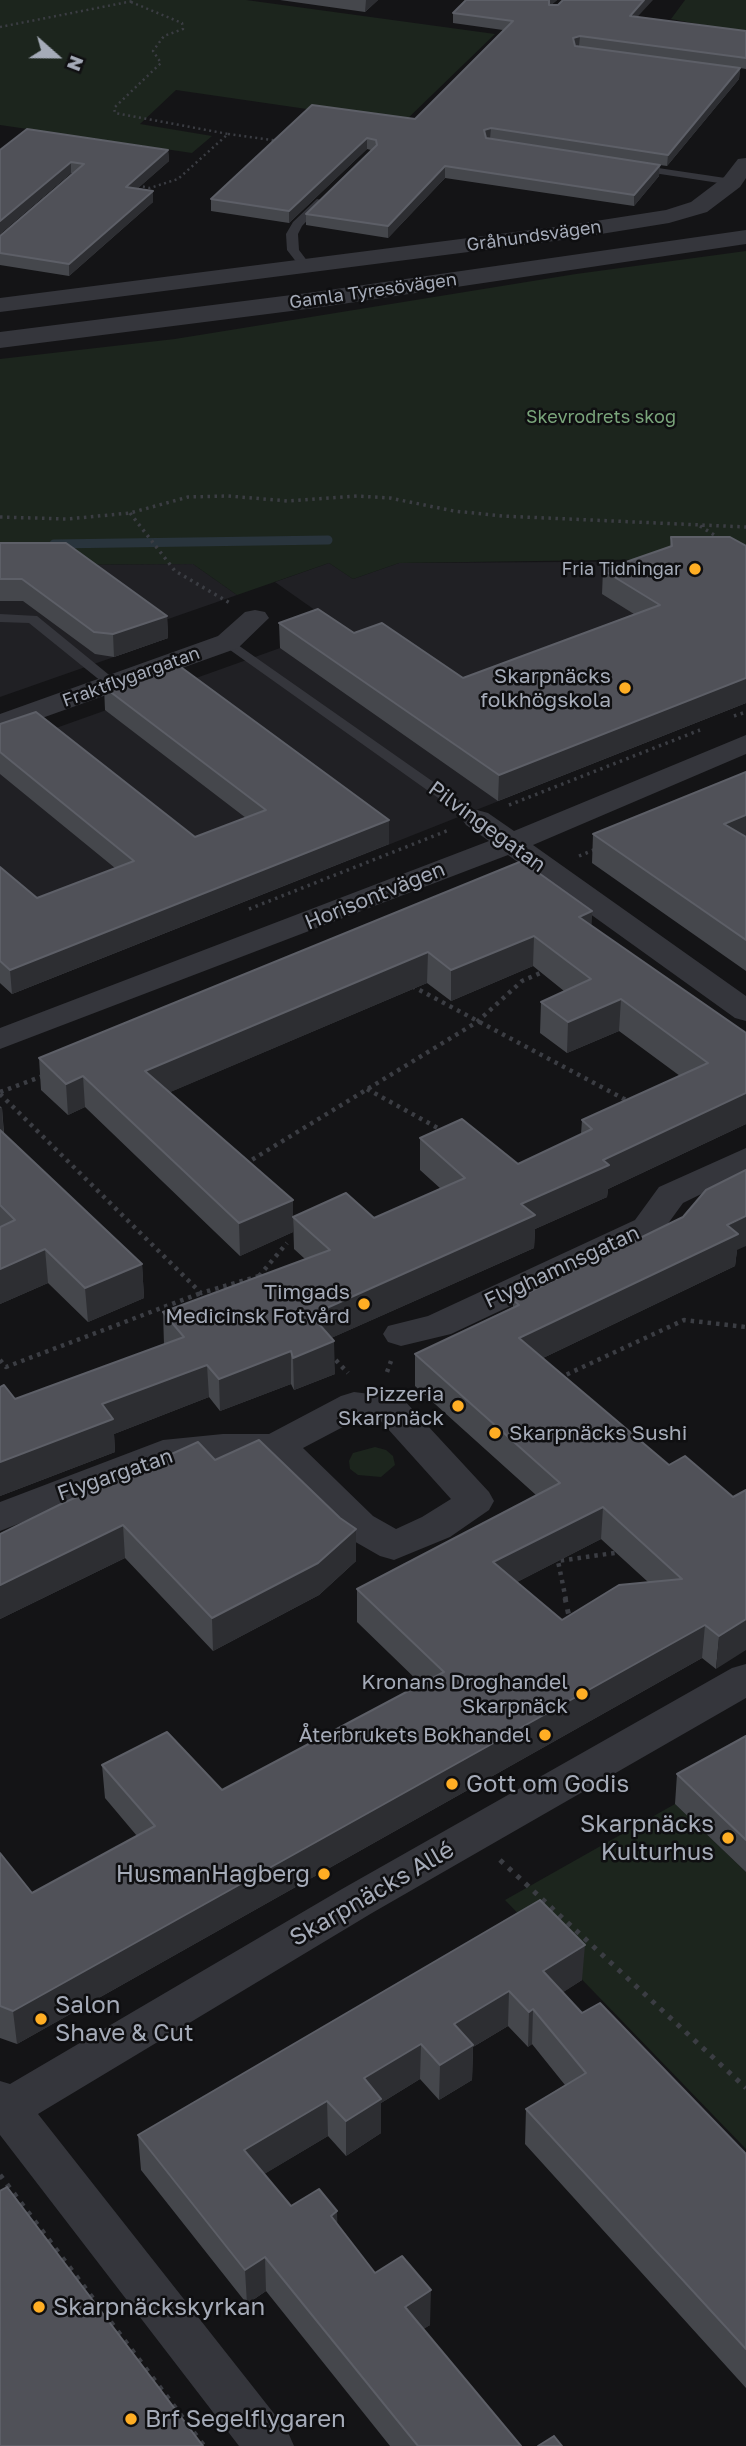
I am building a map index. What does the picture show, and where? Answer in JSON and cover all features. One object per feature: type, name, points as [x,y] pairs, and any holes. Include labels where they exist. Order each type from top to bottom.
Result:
[{"type":"street","name":"Gråhundsvägen","points":[[5,298],[305,266],[570,232],[669,216],[699,208],[739,173]]},
{"type":"street","name":"Gamla Tyresövägen","points":[[0,340],[315,300],[746,237]]},
{"type":"street","name":"Fraktflygargatan","points":[[0,724],[228,642],[255,618]]},
{"type":"street","name":"Horisontvägen","points":[[0,1039],[509,844],[746,744]]},
{"type":"street","name":"Pilvingegatan","points":[[477,819],[746,1011]]},
{"type":"street","name":"Flyghamnsgatan","points":[[401,1334],[438,1326],[647,1228],[671,1195],[746,1159]]},
{"type":"street","points":[[354,1405],[389,1407],[475,1501],[436,1527],[394,1546],[359,1526],[294,1461],[275,1447],[354,1405]]},
{"type":"street","name":"Flygargatan","points":[[0,1517],[163,1454],[223,1447],[275,1447]]},
{"type":"street","name":"Skarpnäcks Allé","points":[[2,2107],[746,1679]]},
{"type":"street","points":[[2,2107],[269,2446]]},
{"type":"lane","points":[[624,166],[739,173]]},
{"type":"lane","points":[[305,266],[293,250],[292,234],[297,225],[333,189]]},
{"type":"lane","points":[[0,618],[32,619],[113,683]]},
{"type":"lane","name":"Pilvingegatan","points":[[228,642],[477,819]]},
{"type":"path","points":[[0,27],[132,1],[183,23],[183,29],[164,36],[153,51],[161,63],[114,108],[115,113],[279,141]]},
{"type":"path","points":[[126,184],[150,188],[178,179],[228,134]]},
{"type":"path","points":[[0,517],[67,519],[130,513],[188,497],[228,496],[288,501],[357,496],[390,498],[454,511],[502,516],[746,527]]},
{"type":"path","points":[[130,513],[175,570],[255,618]]},
{"type":"path","points":[[699,525],[723,541]]},
{"type":"path","points":[[733,717],[746,712]]},
{"type":"path","points":[[477,819],[708,727]]},
{"type":"path","points":[[547,870],[604,845]]},
{"type":"path","points":[[252,1174],[242,1166],[477,1022],[522,981],[547,970]]},
{"type":"path","points":[[410,984],[626,1100]]},
{"type":"path","points":[[48,1074],[0,1093],[201,1293]]},
{"type":"path","points":[[367,1089],[453,1135]]},
{"type":"path","points":[[0,1360],[6,1367],[201,1293],[259,1276],[287,1244]]},
{"type":"path","points":[[259,1276],[268,1286]]},
{"type":"path","points":[[558,1379],[684,1320],[746,1327]]},
{"type":"path","points":[[323,1346],[351,1376]]},
{"type":"path","points":[[548,1370],[568,1387]]},
{"type":"path","points":[[570,1625],[558,1561],[635,1550]]},
{"type":"path","points":[[474,1835],[746,2088]]},
{"type":"path","points":[[0,2175],[204,2446]]},
{"type":"shaded area","points":[[729,561],[746,703],[12,994],[0,983],[0,748],[339,627],[275,582],[329,563],[353,579],[399,563]]},
{"type":"shaded area","points":[[193,564],[237,595],[151,625],[168,638],[0,697],[0,565]]},
{"type":"green space","points":[[0,0],[246,0],[495,34],[403,123],[176,90],[140,124],[212,136],[192,153],[0,125]]},
{"type":"green space","points":[[685,0],[746,0],[746,33],[671,19]]},
{"type":"green space","name":"Skevrodrets skog","points":[[746,251],[746,558],[399,563],[353,579],[329,563],[237,595],[193,564],[0,565],[0,359],[175,339],[576,274]]},
{"type":"green space","points":[[375,1447],[386,1450],[393,1456],[395,1465],[381,1477],[358,1475],[350,1469],[349,1461],[353,1453]]},
{"type":"green space","points":[[675,1804],[746,1872],[746,2149],[505,1900]]},
{"type":"building","points":[[466,0],[549,0],[549,5],[558,5],[563,0],[644,0],[630,16],[746,31],[746,58],[580,36],[573,38],[575,46],[740,68],[668,155],[491,128],[484,130],[486,138],[660,165],[634,195],[445,166],[388,226],[306,214],[377,145],[376,140],[367,138],[289,211],[211,199],[312,105],[415,119],[513,21],[453,13]]},
{"type":"building","points":[[27,129],[168,150],[126,187],[153,191],[69,264],[0,253],[0,236],[84,164],[71,162],[0,221],[0,150]]},
{"type":"building","name":"Skarpnäcks folkhögskola","points":[[671,537],[730,537],[746,546],[746,678],[499,775],[279,623],[318,609],[354,633],[382,623],[463,678],[660,605],[603,570],[672,546]]},
{"type":"building","points":[[0,543],[66,543],[167,616],[113,634],[94,632],[22,579],[0,579]]},
{"type":"building","points":[[174,662],[389,820],[10,970],[0,961],[0,867],[37,898],[134,861],[0,752],[0,724],[36,712],[195,837],[266,810],[104,687]]},
{"type":"building","points":[[746,772],[746,815],[724,824],[746,837],[746,940],[593,834]]},
{"type":"building","points":[[522,861],[592,911],[579,917],[746,1033],[746,1093],[603,1160],[609,1165],[521,1204],[535,1215],[311,1315],[334,1341],[293,1358],[291,1351],[219,1379],[207,1365],[102,1404],[113,1419],[0,1462],[0,1387],[4,1385],[15,1399],[184,1337],[163,1312],[330,1250],[293,1217],[346,1193],[374,1218],[465,1178],[420,1138],[462,1119],[518,1164],[592,1129],[582,1120],[708,1063],[621,999],[568,1022],[541,1002],[591,979],[534,936],[451,970],[428,952],[145,1071],[293,1200],[239,1223],[83,1076],[66,1084],[39,1058]]},
{"type":"building","points":[[0,1130],[142,1264],[85,1288],[45,1249],[0,1269],[0,1227],[15,1220],[0,1205]]},
{"type":"building","points":[[746,1170],[746,1216],[727,1225],[738,1234],[519,1338],[669,1465],[685,1456],[733,1497],[746,1490],[746,1619],[719,1636],[705,1625],[13,2011],[0,2006],[0,1853],[32,1893],[155,1826],[102,1765],[167,1732],[222,1790],[444,1672],[357,1589],[560,1483],[415,1354],[519,1305],[513,1300],[683,1217],[706,1190]],"holes":[[[603,1507],[682,1579],[619,1585],[562,1620],[493,1562]]]},
{"type":"building","points":[[259,1440],[340,1518],[356,1529],[318,1563],[212,1618],[123,1525],[0,1585],[0,1534],[198,1442],[215,1460]]},
{"type":"building","points":[[746,1736],[746,1840],[677,1774]]},
{"type":"building","points":[[540,1900],[585,1945],[543,1971],[582,2013],[600,2003],[746,2154],[746,2349],[526,2109],[586,2073],[533,2009],[529,2012],[509,1991],[454,2024],[473,2045],[440,2065],[421,2044],[364,2078],[381,2099],[346,2121],[327,2101],[244,2150],[291,2206],[319,2189],[337,2211],[331,2216],[375,2273],[402,2256],[431,2290],[405,2307],[521,2446],[418,2446],[265,2257],[245,2270],[138,2135]]},
{"type":"building","name":"Skarpnäckskyrkan","points":[[7,2187],[203,2446],[0,2446],[0,2191]]},
{"type":"building","points":[[554,2436],[562,2446],[538,2446]]},
{"type":"waterway","points":[[54,544],[328,540]]},
{"type":"place","name":"Fria Tidningar","points":[[695,569]]},
{"type":"place","name":"Skarpnäcks folkhögskola","points":[[625,688]]},
{"type":"place","name":"Timgads Medicinsk Fotvård","points":[[364,1304]]},
{"type":"place","name":"Pizzeria Skarpnäck","points":[[458,1406]]},
{"type":"place","name":"Skarpnäcks Sushi","points":[[495,1433]]},
{"type":"place","name":"Kronans Droghandel Skarpnäck","points":[[582,1694]]},
{"type":"place","name":"Återbrukets Bokhandel","points":[[545,1735]]},
{"type":"place","name":"Gott om Godis","points":[[452,1784]]},
{"type":"place","name":"Skarpnäcks Kulturhus","points":[[728,1838]]},
{"type":"place","name":"HusmanHagberg","points":[[324,1874]]},
{"type":"place","name":"Salon Shave & Cut","points":[[41,2019]]},
{"type":"place","name":"Skarpnäckskyrkan","points":[[39,2307]]},
{"type":"place","name":"Brf Segelflygaren","points":[[131,2419]]}]
